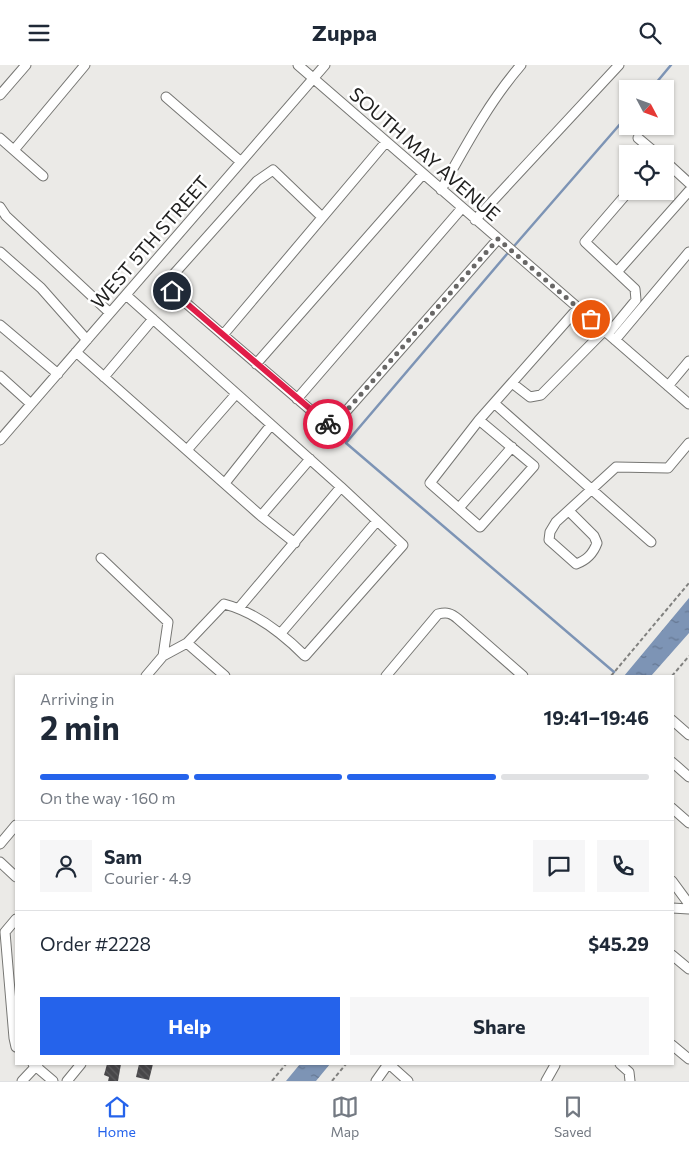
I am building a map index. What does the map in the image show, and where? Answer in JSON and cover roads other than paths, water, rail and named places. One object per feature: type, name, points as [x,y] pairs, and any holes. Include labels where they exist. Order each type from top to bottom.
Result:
[{"type":"street","points":[[0,95],[26,65]]},
{"type":"street","points":[[14,150],[85,65]]},
{"type":"street","name":"SOUTH MAY AVENUE","points":[[298,65],[689,404]]},
{"type":"street","name":"WEST 5TH STREET","points":[[2,435],[32,404],[325,65]]},
{"type":"street","points":[[441,190],[503,86],[521,65]]},
{"type":"street","points":[[475,219],[618,65]]},
{"type":"street","points":[[166,97],[241,162]]},
{"type":"street","points":[[0,138],[43,175]]},
{"type":"street","points":[[638,138],[646,145]]},
{"type":"street","points":[[223,335],[386,142]]},
{"type":"street","points":[[674,169],[689,183]]},
{"type":"street","points":[[322,217],[272,170],[257,181],[173,275],[172,291],[328,425],[341,417],[498,239]]},
{"type":"street","points":[[256,364],[423,174]]},
{"type":"street","points":[[617,272],[689,191]]},
{"type":"street","points":[[609,335],[636,300],[635,289],[585,242],[621,200]]},
{"type":"street","points":[[0,207],[6,216],[110,313]]},
{"type":"street","points":[[297,399],[462,208]]},
{"type":"street","points":[[0,252],[41,288],[87,340]]},
{"type":"street","points":[[512,383],[530,397],[541,395],[609,335],[689,252]]},
{"type":"street","points":[[126,295],[310,459],[403,545],[305,656],[281,633],[239,608],[224,604],[187,643],[163,656],[147,675]]},
{"type":"street","points":[[480,420],[534,466],[480,527],[430,483],[480,420],[494,403],[578,308]]},
{"type":"street","points":[[104,377],[153,319]]},
{"type":"street","points":[[0,325],[58,374]]},
{"type":"street","points":[[76,353],[261,516],[295,543]]},
{"type":"street","points":[[668,386],[689,361]]},
{"type":"street","points":[[0,376],[32,404]]},
{"type":"street","points":[[187,450],[236,394]]},
{"type":"street","points":[[494,403],[650,542]]},
{"type":"street","points":[[225,483],[271,425]]},
{"type":"street","points":[[569,511],[594,537],[597,543],[593,553],[576,564],[549,540],[550,532],[556,522],[616,467],[668,468],[689,443]]},
{"type":"street","points":[[459,508],[512,447]]},
{"type":"street","points":[[261,516],[310,459]]},
{"type":"street","points":[[239,608],[341,487]]},
{"type":"street","points":[[281,633],[376,521]]},
{"type":"street","points":[[101,558],[168,622],[163,656]]},
{"type":"street","points":[[387,675],[438,614],[446,612],[452,614],[522,675]]},
{"type":"street","points":[[187,643],[224,675]]},
{"type":"street","points":[[674,722],[689,735]]},
{"type":"street","points":[[674,764],[689,777]]},
{"type":"street","points":[[674,810],[689,823]]},
{"type":"street","points":[[0,844],[15,826]]},
{"type":"street","points":[[0,863],[15,876]]},
{"type":"street","points":[[674,884],[689,904]]},
{"type":"street","points":[[674,907],[689,909]]},
{"type":"street","points":[[15,920],[5,932],[15,1042]]},
{"type":"street","points":[[674,957],[689,969]]},
{"type":"street","points":[[674,1047],[689,1059]]},
{"type":"street","points":[[22,1081],[35,1065],[53,1081]]},
{"type":"street","points":[[66,1081],[80,1065]]},
{"type":"street","points":[[376,1081],[388,1065]]},
{"type":"street","points":[[390,1065],[408,1081]]},
{"type":"street","points":[[546,1081],[555,1065]]},
{"type":"street","points":[[621,1065],[628,1072],[630,1081]]},
{"type":"water","points":[[689,598],[689,633],[652,675],[625,675]]},
{"type":"water","points":[[299,1065],[329,1065],[316,1081],[286,1081]]},
{"type":"waterway","points":[[658,80],[671,65]]},
{"type":"waterway","points":[[515,245],[619,125]]},
{"type":"waterway","points":[[507,254],[346,443],[614,672]]}]
